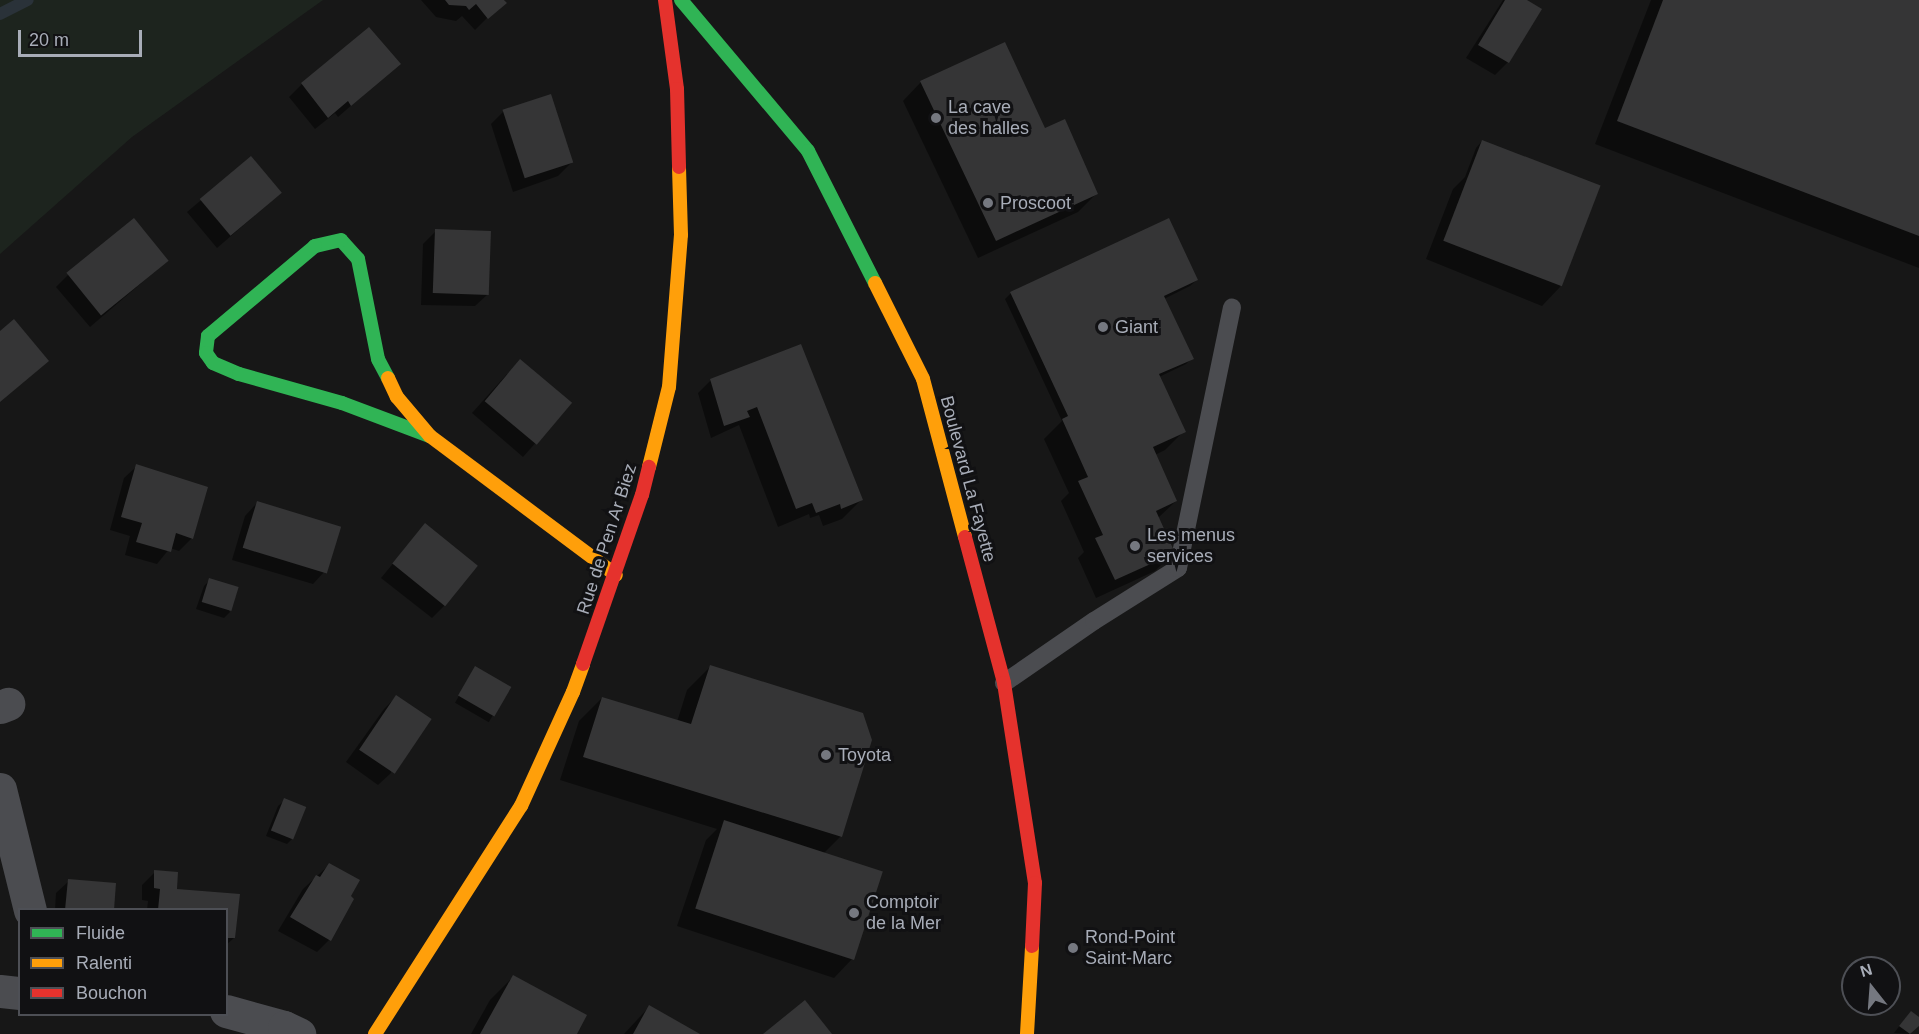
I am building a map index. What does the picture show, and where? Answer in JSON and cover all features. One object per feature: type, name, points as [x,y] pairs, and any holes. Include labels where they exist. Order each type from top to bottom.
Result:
[{"type":"street","name":"Rue de Pen Ar Biez","points":[[375,1034],[521,806],[573,692],[616,575],[642,495],[669,387],[681,235],[677,89],[665,0]]},
{"type":"street","name":"Boulevard La Fayette","points":[[681,0],[808,151],[922,379],[1004,683],[1035,884],[1027,1034]]},
{"type":"street","points":[[430,436],[342,403],[239,375],[213,363],[206,353],[208,336],[315,246],[341,240],[358,260],[378,359],[397,397],[430,436],[616,575]]},
{"type":"street","points":[[0,789],[30,908]]},
{"type":"street","points":[[0,991],[18,993]]},
{"type":"street","points":[[228,1012],[299,1034]]},
{"type":"lane","points":[[1004,683],[1094,621],[1178,568],[1232,308]]},
{"type":"shaded area","points":[[0,0],[323,0],[132,137],[0,254]]},
{"type":"building","points":[[445,0],[504,0],[507,3],[488,19],[476,4],[469,10],[466,6],[449,5]]},
{"type":"building","points":[[1505,0],[1527,0],[1542,9],[1509,63],[1478,45]]},
{"type":"building","points":[[1663,0],[1919,0],[1919,236],[1617,121]]},
{"type":"building","points":[[369,27],[401,64],[351,106],[348,101],[328,118],[301,83]]},
{"type":"building","points":[[1005,42],[1045,128],[1065,119],[1098,194],[996,241],[920,81]]},
{"type":"building","points":[[551,94],[573,162],[525,178],[502,110]]},
{"type":"building","points":[[1482,140],[1601,186],[1562,286],[1443,241]]},
{"type":"building","points":[[251,156],[282,193],[231,236],[200,199]]},
{"type":"building","points":[[134,218],[169,261],[101,315],[66,273]]},
{"type":"building","points":[[1169,218],[1198,280],[1164,296],[1194,359],[1159,374],[1186,432],[1153,447],[1177,501],[1156,511],[1175,553],[1115,580],[1095,538],[1103,535],[1078,481],[1088,477],[1062,419],[1068,416],[1010,292]]},
{"type":"building","points":[[435,229],[491,231],[489,295],[433,293]]},
{"type":"building","points":[[14,319],[49,361],[0,402],[0,331]]},
{"type":"building","points":[[801,344],[863,500],[841,509],[840,504],[816,513],[812,503],[796,509],[757,407],[747,411],[750,417],[724,426],[710,379]]},
{"type":"building","points":[[520,359],[572,403],[537,445],[485,401]]},
{"type":"building","points":[[136,464],[208,487],[193,539],[176,533],[171,552],[136,542],[142,523],[121,517]]},
{"type":"building","points":[[257,501],[341,527],[327,574],[243,548]]},
{"type":"building","points":[[425,523],[478,566],[445,606],[392,563]]},
{"type":"building","points":[[209,578],[239,587],[231,611],[202,602]]},
{"type":"building","points":[[710,665],[863,713],[872,740],[842,837],[583,757],[602,697],[691,724]]},
{"type":"building","points":[[475,666],[511,687],[494,716],[458,695]]},
{"type":"building","points":[[396,695],[432,719],[395,774],[359,750]]},
{"type":"building","points":[[284,798],[306,807],[293,839],[271,830]]},
{"type":"building","points":[[724,820],[883,872],[854,960],[695,908]]},
{"type":"building","points":[[329,863],[360,880],[351,896],[354,899],[331,941],[290,917],[316,875],[320,877]]},
{"type":"building","points":[[154,870],[178,872],[177,889],[240,894],[235,938],[228,938],[228,908],[158,908],[160,889],[154,888]]},
{"type":"building","points":[[68,879],[116,883],[114,908],[65,908]]},
{"type":"building","points":[[513,975],[587,1015],[577,1034],[480,1034]]},
{"type":"building","points":[[805,1000],[832,1034],[763,1034]]},
{"type":"building","points":[[649,1005],[700,1034],[633,1034]]},
{"type":"building","points":[[1911,1011],[1919,1017],[1919,1026],[1910,1034],[1899,1026]]},
{"type":"waterway","points":[[0,14],[28,0]]},
{"type":"traffic: fast","points":[[681,0],[808,151],[875,283]]},
{"type":"traffic: fast","points":[[388,378],[378,359],[358,259],[341,240],[315,246],[208,336],[206,353],[213,363],[239,374],[342,403],[430,436]]},
{"type":"traffic: slow","points":[[649,467],[669,387],[681,235],[679,167]]},
{"type":"traffic: slow","points":[[875,283],[923,379],[965,537]]},
{"type":"traffic: slow","points":[[388,378],[397,397],[430,436],[616,575]]},
{"type":"traffic: slow","points":[[375,1034],[521,806],[573,692],[583,664]]},
{"type":"traffic: slow","points":[[1027,1034],[1032,946]]},
{"type":"traffic: jam","points":[[665,0],[677,89],[679,167]]},
{"type":"traffic: jam","points":[[583,664],[642,495],[649,467]]},
{"type":"traffic: jam","points":[[965,537],[1004,683],[1035,883],[1032,946]]},
{"type":"place","name":"La cave des halles","points":[[936,118]]},
{"type":"place","name":"Proscoot","points":[[988,203]]},
{"type":"place","name":"Giant","points":[[1103,327]]},
{"type":"place","name":"Les menus services","points":[[1135,546]]},
{"type":"place","name":"Toyota","points":[[826,755]]},
{"type":"place","name":"Comptoir de la Mer","points":[[854,913]]},
{"type":"place","name":"Rond-Point Saint-Marc","points":[[1073,948]]}]
